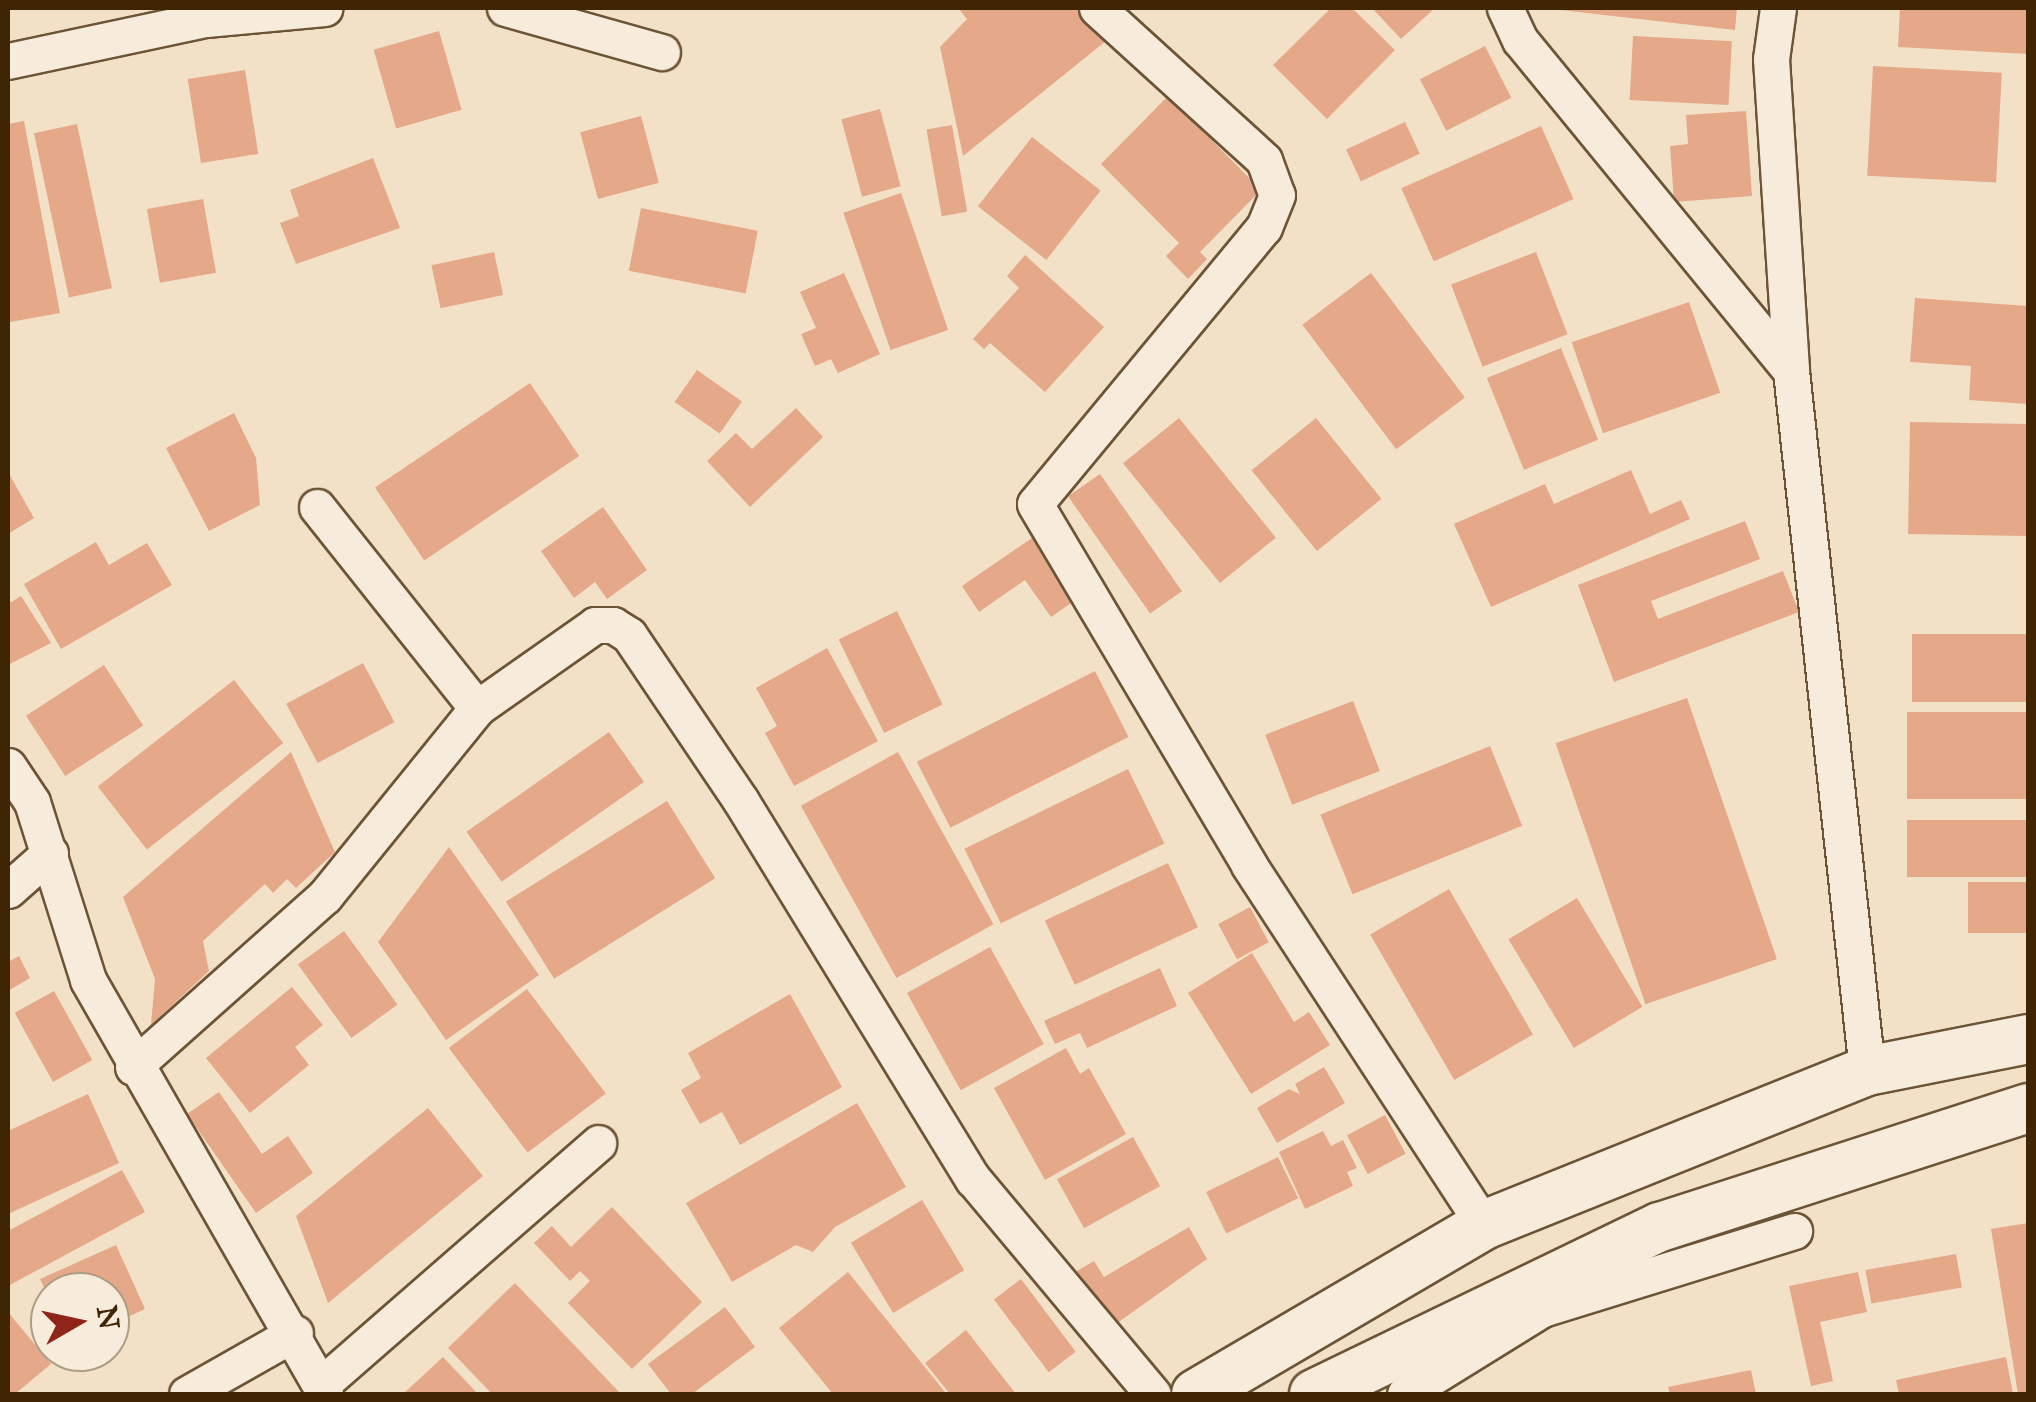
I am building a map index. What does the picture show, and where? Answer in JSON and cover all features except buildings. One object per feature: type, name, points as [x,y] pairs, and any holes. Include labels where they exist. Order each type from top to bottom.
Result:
[{"type":"street","points":[[8,61],[206,20],[324,8]]},
{"type":"street","points":[[504,8],[662,52]]},
{"type":"street","points":[[1097,8],[1264,160],[1277,195],[1264,227],[1035,504],[1250,864],[1484,1225]]},
{"type":"street","points":[[1505,8],[1520,40],[1791,370]]},
{"type":"street","points":[[1778,8],[1770,59],[1791,370],[1867,1071]]},
{"type":"street","points":[[316,507],[477,708]]},
{"type":"street","points":[[132,1067],[325,896],[477,708],[595,624],[629,635],[972,1179],[1153,1394]]},
{"type":"street","points":[[8,766],[50,853],[88,980],[132,1067],[295,1333],[323,1390],[598,1144]]},
{"type":"street","points":[[8,890],[50,853]]},
{"type":"street","points":[[1196,1394],[1484,1225],[1867,1071],[2028,1039]]},
{"type":"street","points":[[1314,1394],[1660,1227],[2028,1108]]},
{"type":"street","points":[[1404,1394],[1542,1309],[1794,1232]]},
{"type":"street","points":[[187,1394],[295,1333]]}]
